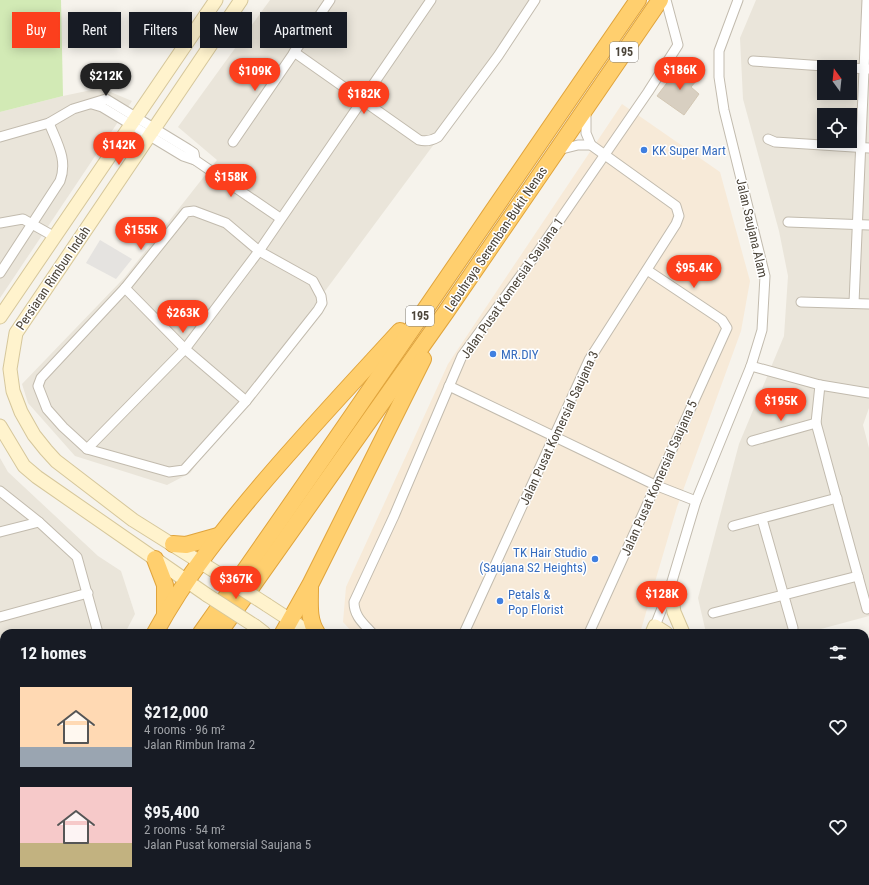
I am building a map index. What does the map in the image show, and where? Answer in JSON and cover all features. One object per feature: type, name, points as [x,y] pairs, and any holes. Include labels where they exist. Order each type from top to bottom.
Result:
[{"type":"highway","name":"Lebuhraya Seremban-Bukit Nenas","points":[[205,629],[290,508],[435,294],[638,0]]},
{"type":"highway","name":"Lebuhraya Seremban-Bukit Nenas","points":[[221,629],[446,312],[660,0]]},
{"type":"highway","points":[[157,629],[186,580],[218,536],[314,424],[435,294]]},
{"type":"highway","points":[[287,626],[310,585],[446,312]]},
{"type":"highway","points":[[173,544],[186,545],[218,536]]},
{"type":"highway","points":[[155,559],[165,585],[165,614]]},
{"type":"highway","points":[[310,585],[310,610],[312,626],[314,629]]},
{"type":"street","name":"Persiaran Rimbun Indah","points":[[0,317],[216,0]]},
{"type":"street","name":"Persiaran Rimbun Indah","points":[[242,0],[16,333],[10,369],[13,391],[21,412],[34,435],[56,461],[133,520],[200,561],[267,605],[287,626],[297,629]]},
{"type":"street","points":[[233,142],[330,0]]},
{"type":"street","points":[[87,449],[185,350],[259,250],[431,0]]},
{"type":"street","points":[[294,52],[418,140],[425,142],[438,138],[498,56],[534,0]]},
{"type":"street","name":"Jalan Pusat Komersial Saujana 1","points":[[368,629],[357,617],[354,610],[354,602],[394,516],[462,356],[537,253],[648,92],[678,45],[666,0]]},
{"type":"street","name":"Jalan Saujana Alam","points":[[659,629],[696,501],[750,366],[762,330],[765,276],[724,110],[719,77],[719,51],[738,0]]},
{"type":"street","points":[[854,303],[857,224],[865,147],[867,0]]},
{"type":"street","points":[[753,61],[817,66]]},
{"type":"street","points":[[0,137],[49,123],[73,110],[92,104],[134,122],[194,153],[195,160],[280,218]]},
{"type":"street","points":[[587,105],[585,120],[586,133],[591,145],[605,155]]},
{"type":"street","points":[[0,273],[60,181],[64,170],[63,160],[49,123]]},
{"type":"street","points":[[768,139],[774,142],[865,147]]},
{"type":"street","points":[[556,151],[578,145],[591,145]]},
{"type":"street","name":"Jalan Pusat Komersial Saujana 3","points":[[466,629],[589,360],[676,224],[678,210],[676,206],[605,155]]},
{"type":"street","points":[[194,211],[226,223],[259,250],[313,281],[319,291],[322,302],[318,310],[246,400],[184,470],[169,472],[87,449],[63,427],[47,409],[40,396],[38,386],[41,378],[125,288],[186,212],[194,211]]},
{"type":"street","points":[[0,223],[23,220],[55,237]]},
{"type":"street","points":[[788,222],[869,225]]},
{"type":"street","name":"Jalan Pusat Komersial Saujana 5","points":[[591,629],[727,328],[722,320],[647,270]]},
{"type":"street","points":[[125,288],[185,350],[246,400]]},
{"type":"street","points":[[801,302],[869,304]]},
{"type":"street","points":[[750,366],[820,385],[869,393]]},
{"type":"street","points":[[820,385],[816,424],[868,609]]},
{"type":"street","points":[[449,386],[655,485],[696,501]]},
{"type":"street","points":[[752,441],[816,424]]},
{"type":"street","points":[[0,426],[24,466],[37,477],[258,629]]},
{"type":"street","points":[[0,491],[77,557],[97,629]]},
{"type":"street","points":[[733,526],[837,498]]},
{"type":"street","points":[[762,518],[793,628]]},
{"type":"street","points":[[0,532],[38,522]]},
{"type":"street","points":[[713,613],[858,576]]},
{"type":"street","points":[[670,588],[674,612],[681,629]]},
{"type":"street","points":[[0,616],[88,593]]},
{"type":"shaded area","points":[[270,0],[541,0],[190,473],[167,485],[75,456],[28,403],[22,384],[125,277],[217,160],[178,127],[235,48],[252,48],[252,25],[260,14],[260,48],[347,48],[347,12],[261,12]]},
{"type":"shaded area","points":[[756,0],[869,0],[869,408],[863,425],[869,448],[869,616],[821,629],[705,629],[698,598],[739,444],[784,336],[788,276],[779,231],[743,99],[740,38]]},
{"type":"shaded area","points":[[101,88],[132,101],[0,298],[0,112]]},
{"type":"shaded area","points":[[622,104],[720,172],[750,281],[741,331],[677,507],[641,629],[349,629],[343,622],[346,587],[448,364]]},
{"type":"shaded area","points":[[100,240],[132,259],[116,279],[86,263]]},
{"type":"shaded area","points":[[0,458],[8,472],[98,556],[121,571],[135,614],[127,629],[0,629]]},
{"type":"green space","points":[[0,0],[61,0],[63,96],[0,112]]},
{"type":"building","points":[[679,67],[697,80],[691,87],[699,94],[684,115],[657,96]]},
{"type":"place","name":"KK Super Mart","points":[[644,150]]},
{"type":"place","name":"MR.DIY","points":[[493,354]]},
{"type":"place","name":"TK Hair Studio (Saujana S2 Heights)","points":[[595,559]]},
{"type":"place","name":"Petals & Pop Florist","points":[[500,601]]}]
